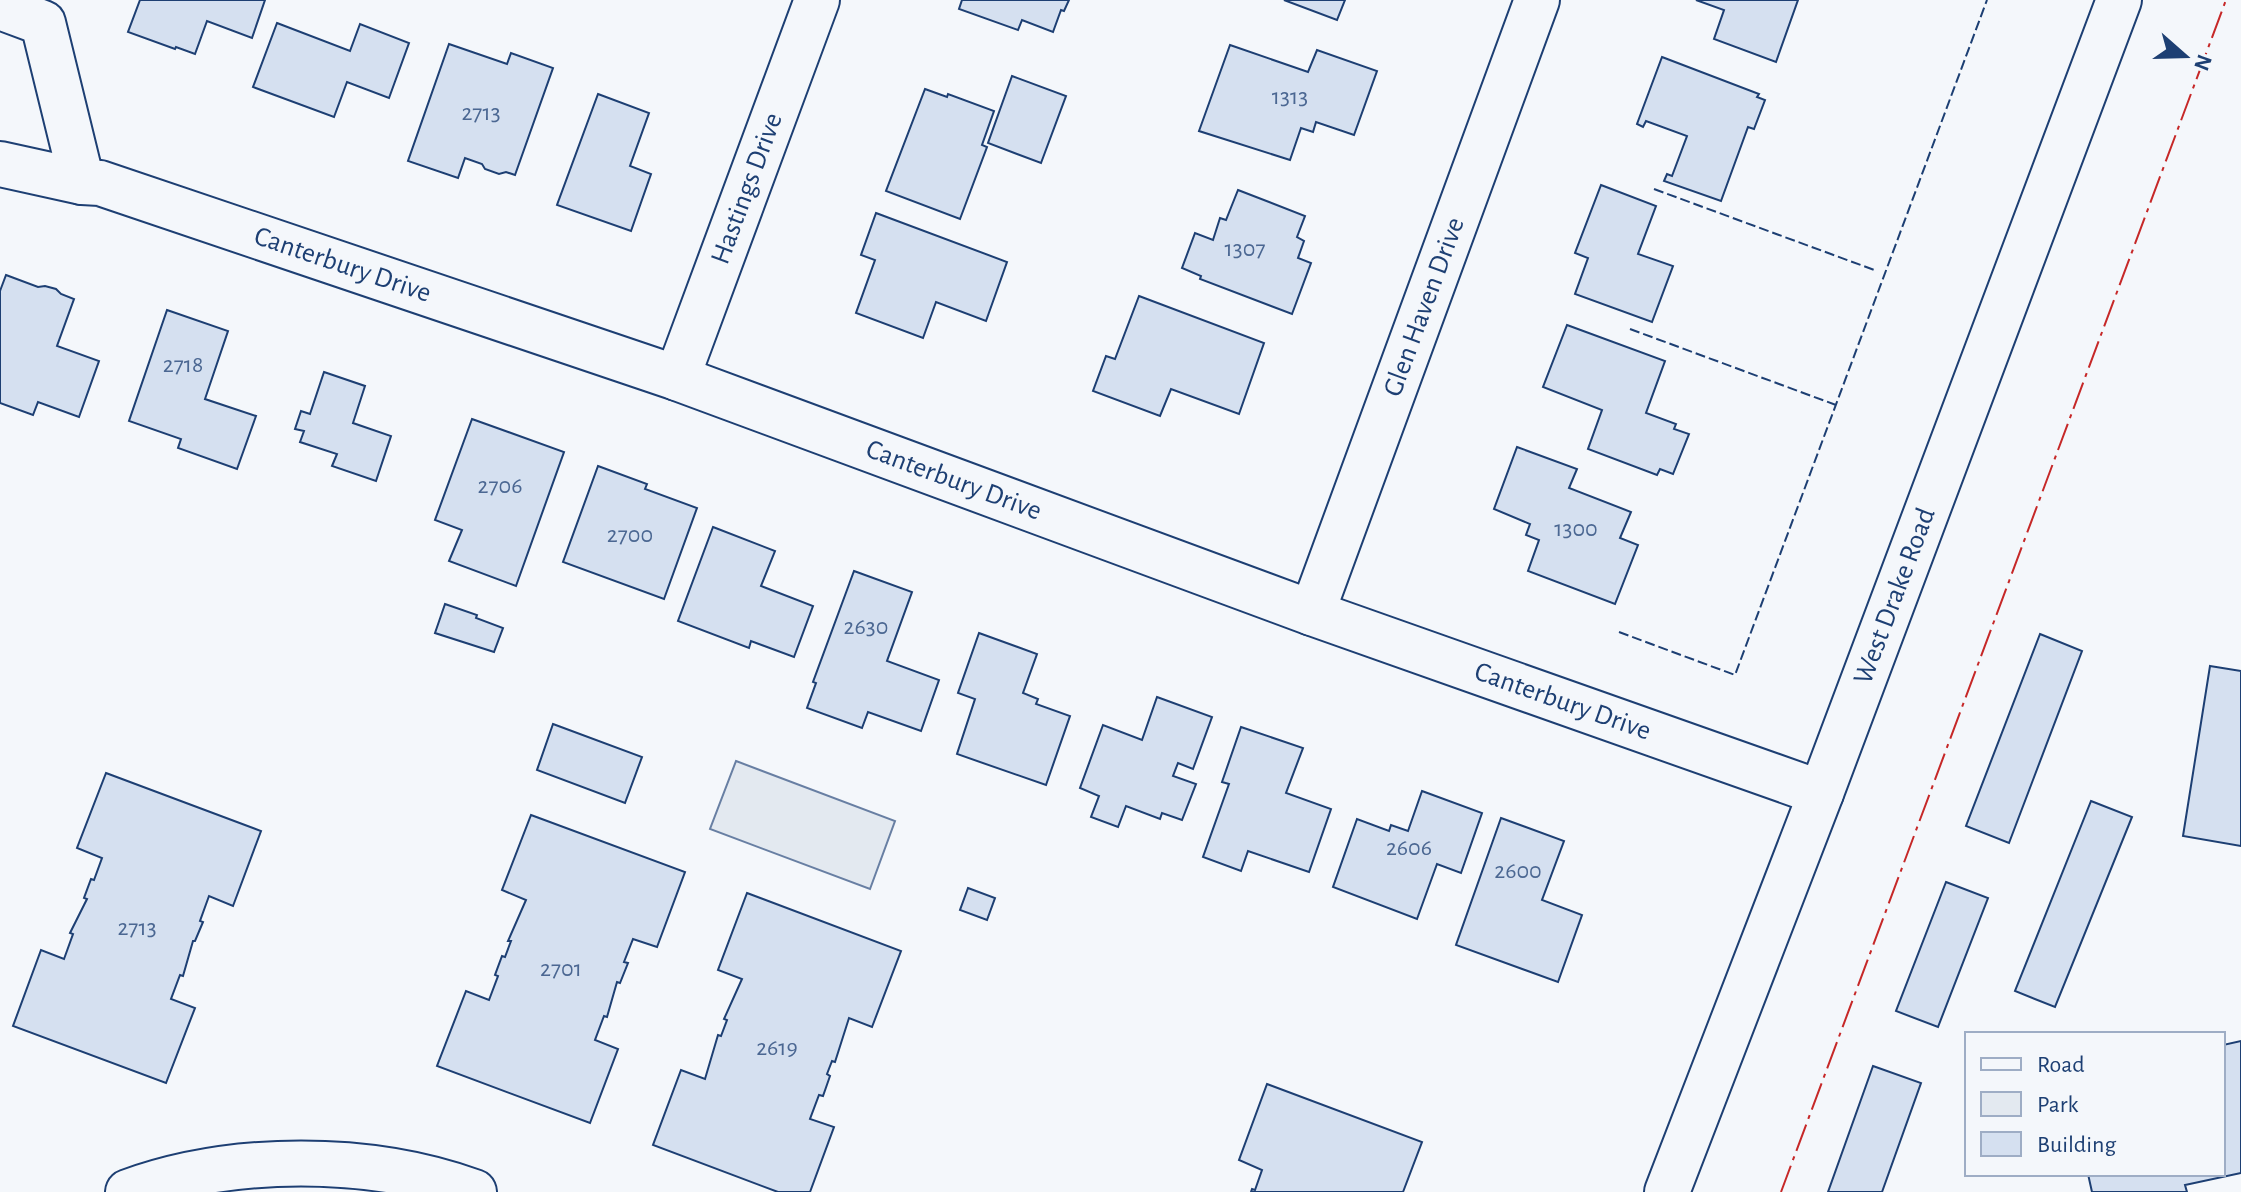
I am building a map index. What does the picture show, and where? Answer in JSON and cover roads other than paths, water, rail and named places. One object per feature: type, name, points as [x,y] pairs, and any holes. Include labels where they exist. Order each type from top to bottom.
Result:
[{"type":"street","name":"Hastings Drive","points":[[677,378],[817,0]]},
{"type":"street","name":"Glen Haven Drive","points":[[1312,613],[1537,0]]},
{"type":"street","name":"West Drake Road","points":[[1667,1192],[1821,793],[2119,0]]},
{"type":"street","points":[[0,7],[43,23],[82,182]]},
{"type":"street","name":"Canterbury Drive","points":[[0,164],[100,183],[677,378],[1312,613],[1821,793]]},
{"type":"street","points":[[128,1192],[204,1172],[290,1163],[388,1169],[444,1181],[474,1192]]}]
